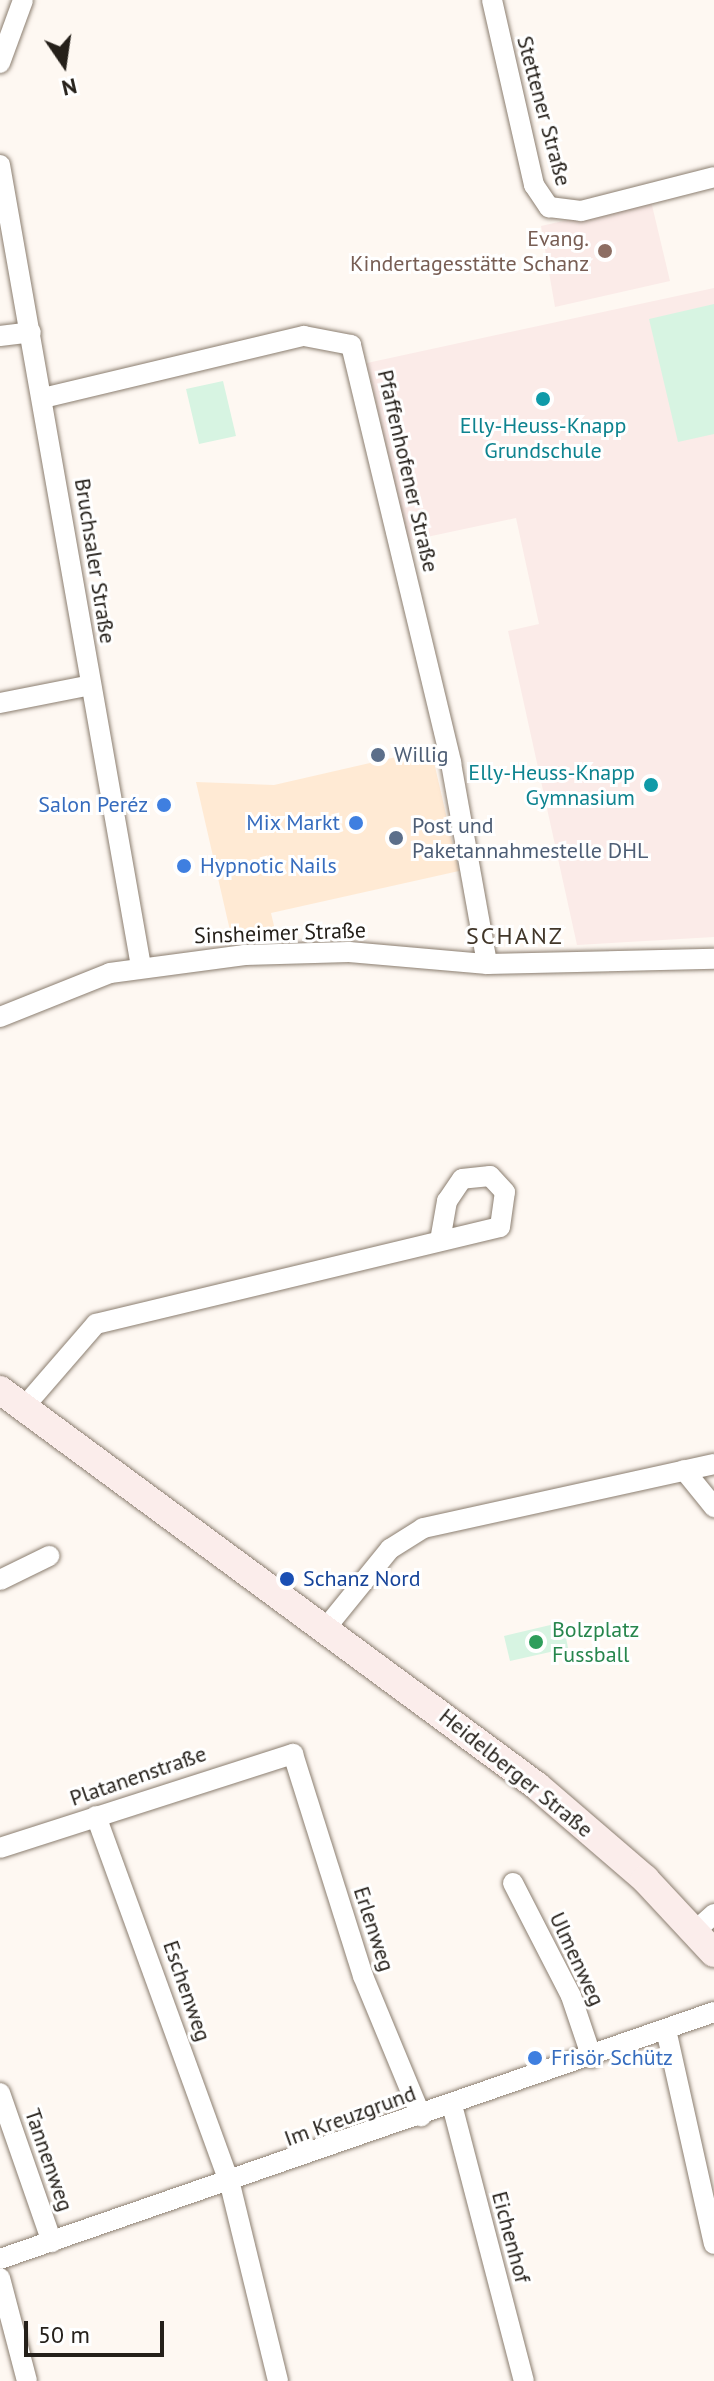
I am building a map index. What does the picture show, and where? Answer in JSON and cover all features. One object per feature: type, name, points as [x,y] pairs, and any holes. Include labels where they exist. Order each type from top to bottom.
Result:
[{"type":"main road","name":"Heidelberger Straße","points":[[0,1390],[537,1786],[704,1923],[714,1953]]},
{"type":"street","points":[[0,63],[23,0]]},
{"type":"street","name":"Stettener Straße","points":[[492,0],[539,199],[581,211],[714,177]]},
{"type":"street","name":"Bruchsaler Straße","points":[[0,165],[141,966]]},
{"type":"street","points":[[0,336],[31,332]]},
{"type":"street","name":"Pfaffenhofener Straße","points":[[43,398],[304,336],[351,345],[432,684],[487,964]]},
{"type":"street","points":[[0,703],[91,685]]},
{"type":"street","name":"Sinsheimer Straße","points":[[0,1017],[141,966],[349,952],[487,964],[714,959]]},
{"type":"street","points":[[24,1407],[96,1324],[440,1240]]},
{"type":"street","points":[[325,1629],[390,1549],[423,1528],[714,1464]]},
{"type":"street","points":[[684,1470],[714,1507]]},
{"type":"street","points":[[0,1580],[49,1556]]},
{"type":"street","name":"Platanenstraße","points":[[0,1848],[293,1754]]},
{"type":"street","name":"Erlenweg","points":[[293,1754],[363,1976],[421,2116]]},
{"type":"street","name":"Eschenweg","points":[[96,1816],[230,2184],[278,2381]]},
{"type":"street","name":"Ulmenweg","points":[[513,1883],[571,1996],[592,2058]]},
{"type":"street","name":"Im Kreuzgrund","points":[[0,2259],[230,2184],[452,2105],[667,2034],[714,2012]]},
{"type":"street","points":[[667,2034],[714,2244]]},
{"type":"street","name":"Tannenweg","points":[[0,2093],[52,2242]]},
{"type":"street","name":"Eichenhof","points":[[452,2105],[524,2381]]},
{"type":"street","points":[[0,2278],[27,2381]]},
{"type":"shaded area","name":"Evang. Kindertagesstätte Schanz","points":[[651,201],[670,281],[555,307],[541,226]]},
{"type":"shaded area","points":[[714,288],[714,937],[577,945],[508,631],[539,624],[516,518],[408,541],[367,363]]},
{"type":"shaded area","points":[[431,749],[459,871],[271,913],[275,930],[231,935],[196,782],[274,785]]},
{"type":"green space","points":[[714,304],[714,434],[678,442],[649,319]]},
{"type":"green space","points":[[223,381],[236,436],[199,444],[186,389]]},
{"type":"green space","name":"Bolzplatz Fussball","points":[[563,1622],[568,1648],[510,1661],[504,1636]]},
{"type":"place","name":"Evang. Kindertagesstätte Schanz","points":[[605,251]]},
{"type":"place","name":"Elly-Heuss-Knapp Grundschule","points":[[543,399]]},
{"type":"place","name":"Willig","points":[[378,755]]},
{"type":"place","name":"Elly-Heuss-Knapp Gymnasium","points":[[651,785]]},
{"type":"place","name":"Salon Peréz","points":[[164,805]]},
{"type":"place","name":"Mix Markt","points":[[356,823]]},
{"type":"place","name":"Post und Paketannahmestelle DHL","points":[[396,838]]},
{"type":"place","name":"Hypnotic Nails","points":[[184,866]]},
{"type":"place","name":"Schanz Nord","points":[[287,1579]]},
{"type":"place","name":"Bolzplatz Fussball","points":[[536,1642]]},
{"type":"place","name":"Frisör Schütz","points":[[535,2058]]},
{"type":"district","name":"SCHANZ","points":[[515,936]]}]
